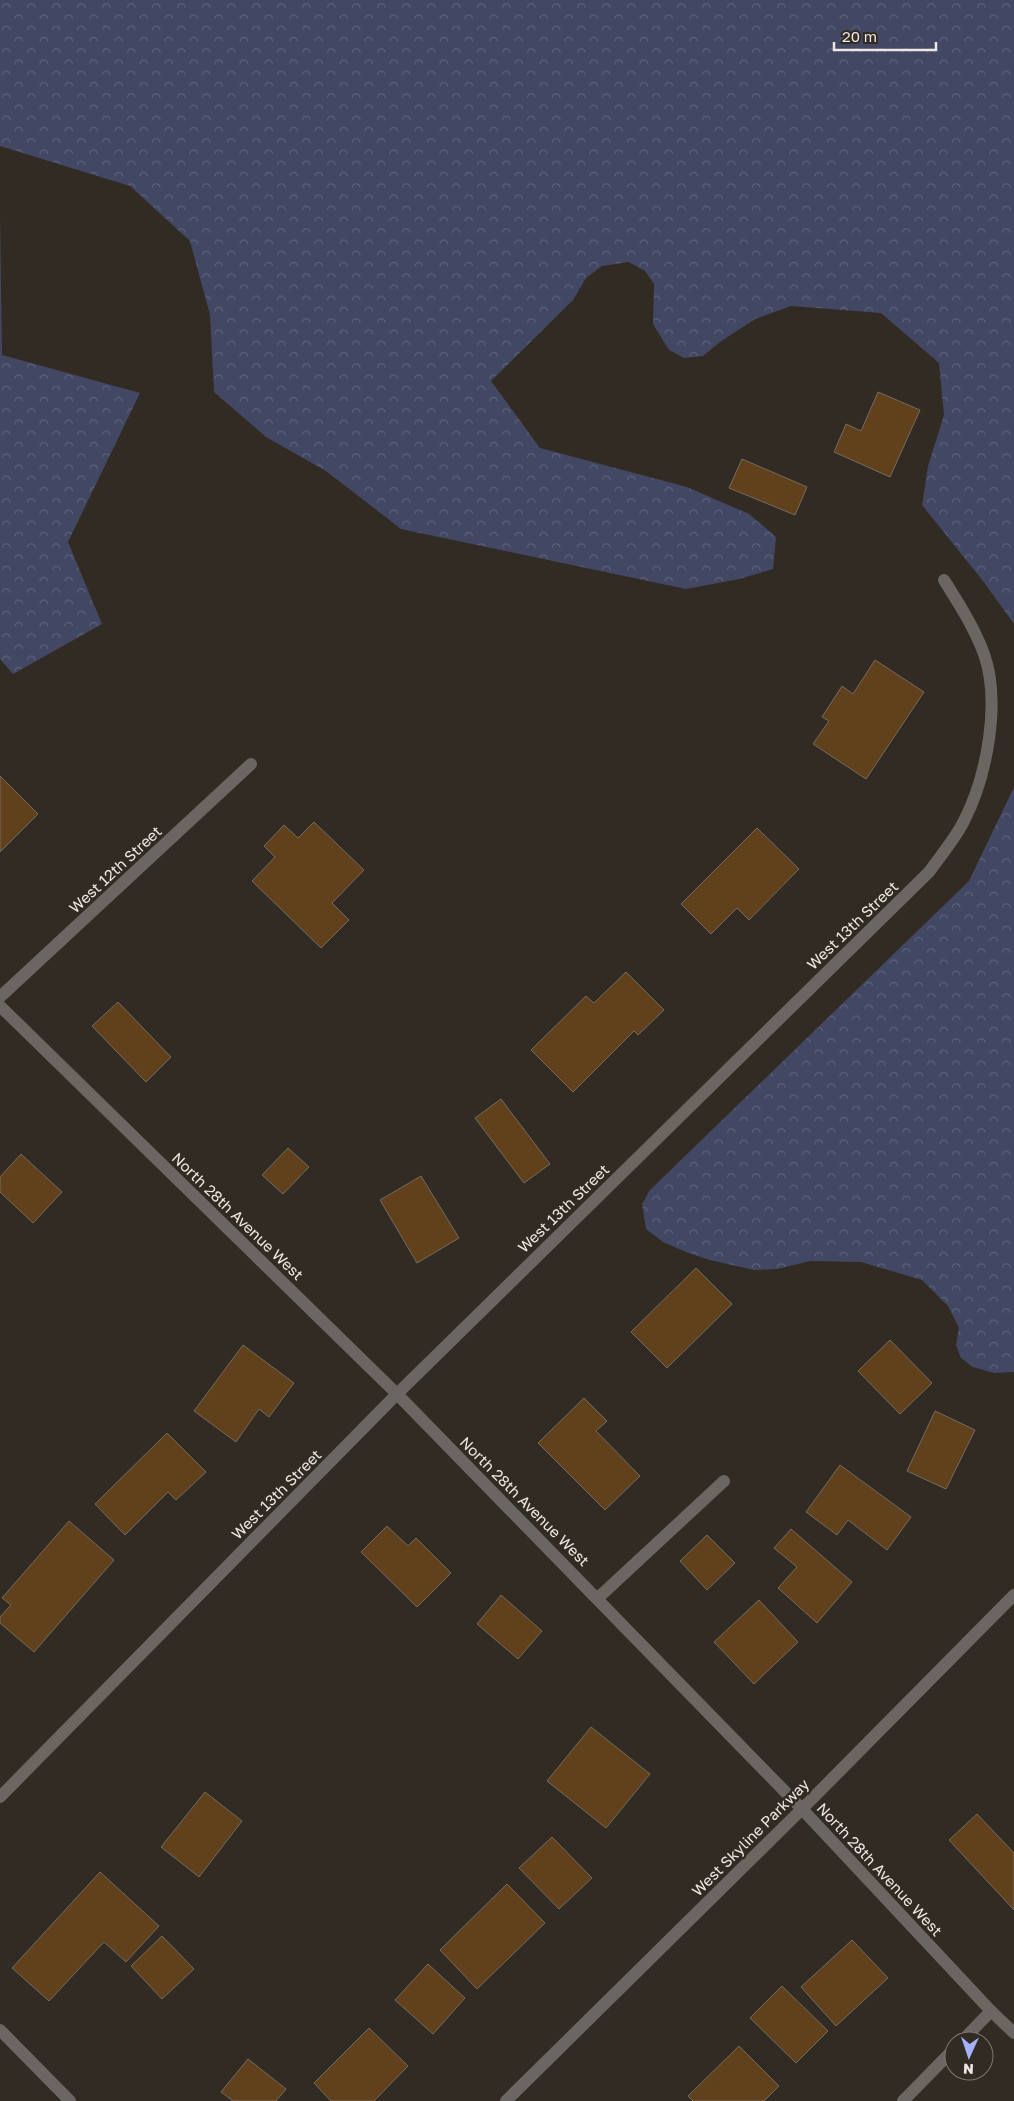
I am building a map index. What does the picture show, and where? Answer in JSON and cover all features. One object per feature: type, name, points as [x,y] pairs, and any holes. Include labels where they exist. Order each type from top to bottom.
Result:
[{"type":"street","name":"West 13th Street","points":[[0,1797],[397,1394],[929,872],[963,823],[976,793],[990,722],[991,684],[984,656],[972,626],[944,580]]},
{"type":"street","name":"West 12th Street","points":[[0,997],[251,764]]},
{"type":"street","name":"North 28th Avenue West","points":[[0,1006],[397,1394],[802,1809],[991,2011],[1014,2033]]},
{"type":"street","points":[[598,1598],[724,1481]]},
{"type":"street","name":"West Skyline Parkway","points":[[506,2101],[802,1809],[1014,1595]]},
{"type":"street","points":[[972,2031],[991,2011]]},
{"type":"street","points":[[0,2030],[70,2101]]},
{"type":"street","points":[[903,2101],[944,2059]]},
{"type":"green space","points":[[0,0],[1014,0],[1014,624],[983,581],[922,505],[928,466],[944,415],[939,363],[881,313],[791,306],[755,319],[720,342],[703,356],[684,358],[669,350],[653,324],[654,284],[645,271],[629,262],[602,266],[586,278],[573,300],[491,381],[540,448],[687,487],[749,514],[776,537],[773,569],[739,579],[686,589],[401,529],[326,471],[266,437],[214,392],[210,315],[190,241],[130,186],[0,146]]},
{"type":"green space","points":[[0,215],[2,355],[140,393],[68,542],[102,624],[13,674],[0,659]]},
{"type":"green space","points":[[1014,787],[1014,1372],[994,1373],[973,1367],[961,1358],[956,1345],[959,1328],[948,1306],[922,1280],[861,1262],[810,1261],[777,1269],[754,1270],[710,1260],[663,1242],[646,1229],[642,1204],[650,1190],[969,881]]},
{"type":"building","points":[[878,392],[920,410],[890,477],[834,452],[846,424],[861,431]]},
{"type":"building","points":[[742,459],[807,487],[795,515],[729,488]]},
{"type":"building","points":[[875,660],[924,692],[866,779],[813,744],[829,721],[822,717],[842,686],[853,694]]},
{"type":"building","points":[[0,776],[38,814],[0,852]]},
{"type":"building","points":[[314,822],[364,870],[332,903],[349,920],[321,948],[252,881],[275,857],[264,846],[284,825],[298,838]]},
{"type":"building","points":[[757,828],[799,869],[749,920],[737,908],[711,934],[681,904]]},
{"type":"building","points":[[626,972],[664,1010],[638,1035],[634,1031],[573,1092],[531,1050],[586,996],[594,1003]]},
{"type":"building","points":[[118,1002],[171,1057],[146,1082],[92,1026]]},
{"type":"building","points":[[501,1099],[550,1164],[524,1183],[475,1118]]},
{"type":"building","points":[[288,1148],[309,1167],[283,1194],[262,1175]]},
{"type":"building","points":[[21,1154],[62,1192],[33,1223],[0,1192],[0,1177]]},
{"type":"building","points":[[421,1176],[459,1238],[417,1263],[380,1200]]},
{"type":"building","points":[[696,1268],[732,1304],[667,1368],[631,1332]]},
{"type":"building","points":[[890,1340],[932,1383],[900,1414],[858,1371]]},
{"type":"building","points":[[243,1345],[294,1383],[269,1417],[259,1409],[236,1442],[194,1411]]},
{"type":"building","points":[[584,1398],[607,1421],[596,1431],[640,1476],[605,1510],[538,1443]]},
{"type":"building","points":[[935,1411],[975,1430],[946,1489],[907,1471]]},
{"type":"building","points":[[167,1433],[206,1472],[176,1500],[168,1492],[125,1535],[95,1504]]},
{"type":"building","points":[[840,1465],[911,1517],[887,1550],[848,1520],[837,1535],[806,1512]]},
{"type":"building","points":[[69,1521],[114,1560],[34,1652],[0,1623],[0,1617],[11,1605],[2,1598]]},
{"type":"building","points":[[387,1526],[408,1546],[416,1538],[451,1573],[417,1607],[361,1552]]},
{"type":"building","points":[[791,1529],[852,1582],[817,1623],[778,1588],[797,1567],[774,1548]]},
{"type":"building","points":[[707,1535],[735,1563],[707,1590],[680,1561]]},
{"type":"building","points":[[501,1595],[542,1631],[518,1659],[477,1624]]},
{"type":"building","points":[[759,1600],[798,1642],[754,1684],[714,1642]]},
{"type":"building","points":[[591,1727],[650,1774],[606,1828],[547,1781]]},
{"type":"building","points":[[205,1792],[242,1821],[199,1877],[161,1847]]},
{"type":"building","points":[[977,1814],[1014,1853],[1014,1910],[949,1840]]},
{"type":"building","points":[[552,1837],[592,1878],[559,1909],[519,1868]]},
{"type":"building","points":[[100,1872],[159,1926],[126,1962],[104,1942],[49,2001],[12,1968]]},
{"type":"building","points":[[507,1884],[545,1923],[477,1989],[440,1950]]},
{"type":"building","points":[[162,1936],[194,1969],[162,1999],[131,1966]]},
{"type":"building","points":[[852,1940],[888,1978],[836,2026],[801,1987]]},
{"type":"building","points":[[428,1964],[465,1998],[433,2034],[395,2000]]},
{"type":"building","points":[[782,1986],[828,2031],[796,2063],[750,2018]]},
{"type":"building","points":[[369,2028],[408,2066],[374,2101],[331,2101],[314,2083]]},
{"type":"building","points":[[739,2046],[779,2086],[764,2101],[693,2101],[688,2096]]},
{"type":"building","points":[[248,2059],[286,2089],[276,2101],[233,2101],[221,2092]]}]
